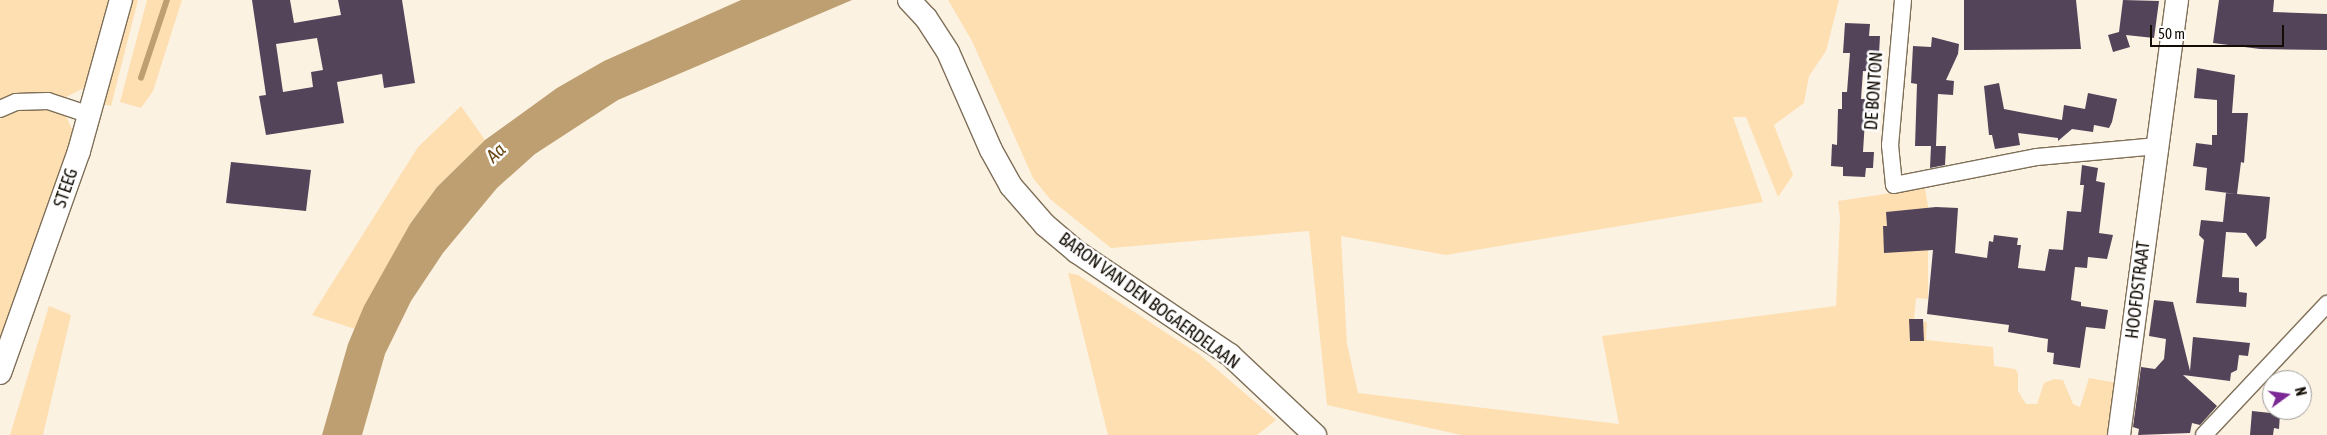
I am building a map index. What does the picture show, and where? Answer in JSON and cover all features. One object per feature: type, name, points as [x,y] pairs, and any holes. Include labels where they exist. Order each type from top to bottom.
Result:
[{"type":"main road","name":"STEEG","points":[[0,373],[90,115],[121,0]]},
{"type":"main road","name":"BARON VAN DEN BOGAERDELAAN","points":[[909,0],[926,18],[948,52],[990,150],[1012,186],[1045,226],[1077,252],[1230,355],[1315,435]]},
{"type":"main road","name":"HOOFDSTRAAT","points":[[2119,435],[2177,0]]},
{"type":"street","name":"DE BONTON","points":[[1903,0],[1890,145],[1894,185],[2037,157],[2157,146]]},
{"type":"street","points":[[0,110],[16,102],[48,101],[90,115]]},
{"type":"street","points":[[2204,435],[2327,304]]},
{"type":"shaded area","points":[[0,0],[112,0],[86,87],[64,98],[0,103]]},
{"type":"shaded area","points":[[129,0],[138,0],[111,106],[102,104]]},
{"type":"shaded area","points":[[147,0],[182,0],[153,91],[141,108],[120,102]]},
{"type":"shaded area","points":[[948,0],[1839,0],[1826,51],[1809,76],[1804,103],[1774,125],[1793,175],[1778,197],[1746,117],[1733,117],[1763,202],[1446,255],[1341,236],[1347,344],[1358,393],[1619,424],[1602,336],[1836,306],[1840,218],[1838,201],[1925,188],[1928,206],[1928,299],[1916,298],[1914,320],[1927,322],[1926,340],[1993,347],[1994,366],[2015,369],[2018,373],[2018,391],[2026,404],[2037,404],[2044,383],[2054,379],[2063,380],[2073,404],[2080,407],[2089,378],[2117,383],[2110,435],[1461,435],[1327,405],[1309,231],[1111,248],[1050,199],[1033,178],[972,41]]},
{"type":"shaded area","points":[[461,106],[485,140],[437,187],[410,224],[355,329],[312,315],[418,147]]},
{"type":"shaded area","points":[[42,107],[66,116],[75,136],[0,349],[0,119],[14,110]]},
{"type":"shaded area","points":[[1068,273],[1078,275],[1200,355],[1276,420],[1257,435],[1108,435]]},
{"type":"shaded area","points":[[49,306],[71,315],[43,435],[10,435]]},
{"type":"water","name":"Aa","points":[[741,0],[852,0],[618,100],[535,154],[497,188],[443,253],[411,301],[385,354],[362,435],[322,435],[348,344],[364,306],[410,224],[437,187],[485,140],[557,88],[604,61]]},
{"type":"building","points":[[252,0],[290,0],[294,23],[341,15],[338,0],[402,0],[415,83],[384,88],[382,74],[337,82],[344,123],[266,135],[259,96],[266,95]],"holes":[[[317,38],[323,70],[311,72],[313,87],[283,92],[276,44]]]},
{"type":"building","points":[[1964,0],[2076,0],[2081,49],[1964,50]]},
{"type":"building","points":[[2123,0],[2159,1],[2154,38],[2126,35],[2130,47],[2113,52],[2108,35],[2119,32]]},
{"type":"building","points":[[2219,0],[2274,0],[2273,12],[2327,14],[2327,50],[2260,49],[2213,43]]},
{"type":"building","points":[[1845,23],[1870,24],[1869,36],[1880,36],[1878,72],[1863,71],[1861,99],[1874,99],[1874,121],[1865,120],[1863,152],[1874,152],[1873,168],[1866,168],[1865,177],[1843,176],[1843,167],[1831,166],[1832,144],[1837,145],[1838,109],[1842,109],[1842,92],[1847,92],[1850,53],[1843,53]]},
{"type":"building","points":[[1932,37],[1959,44],[1958,54],[1946,80],[1954,81],[1953,95],[1938,94],[1936,146],[1915,146],[1917,84],[1911,83],[1913,46],[1931,47]]},
{"type":"building","points":[[2197,68],[2235,75],[2232,113],[2248,113],[2244,163],[2241,162],[2237,194],[2270,197],[2266,238],[2256,247],[2246,233],[2226,232],[2222,277],[2239,278],[2239,292],[2247,293],[2246,307],[2196,303],[2204,240],[2199,235],[2201,220],[2223,222],[2226,193],[2236,194],[2205,190],[2207,168],[2193,166],[2196,143],[2212,145],[2212,135],[2217,135],[2217,100],[2194,98]]},
{"type":"building","points":[[1999,83],[2004,109],[2062,120],[2064,105],[2085,109],[2088,93],[2117,99],[2112,122],[2109,128],[2094,125],[2093,132],[2072,129],[2058,141],[2058,138],[2018,133],[2020,145],[1995,149],[1992,135],[1989,135],[1984,86]]},
{"type":"building","points":[[1931,146],[1946,146],[1945,165],[1930,168]]},
{"type":"building","points":[[231,162],[311,170],[306,211],[226,203]]},
{"type":"building","points":[[2082,165],[2098,168],[2096,181],[2105,183],[2099,233],[2113,235],[2107,259],[2088,257],[2087,268],[2075,267],[2071,300],[2081,302],[2081,306],[2108,310],[2105,329],[2086,327],[2080,368],[2053,364],[2054,353],[2047,352],[2048,339],[2008,332],[2009,325],[1927,314],[1933,250],[1884,253],[1883,226],[1887,226],[1886,212],[1936,207],[1958,208],[1955,253],[1987,258],[1989,241],[1993,242],[1994,235],[2018,238],[2017,245],[2021,245],[2018,268],[2045,271],[2049,249],[2063,250],[2067,211],[2081,212],[2084,185],[2080,185]]},
{"type":"building","points":[[2154,300],[2173,302],[2190,371],[2193,337],[2250,343],[2248,356],[2239,355],[2237,370],[2231,373],[2230,381],[2183,375],[2217,406],[2200,425],[2192,423],[2190,433],[2138,435],[2139,429],[2133,427],[2141,367],[2155,369],[2164,359],[2166,339],[2149,336]]},
{"type":"building","points":[[1909,319],[1923,319],[1924,341],[1910,341]]},
{"type":"building","points":[[2252,411],[2262,412],[2262,420],[2280,420],[2279,429],[2274,428],[2273,435],[2250,435]]},
{"type":"waterway","points":[[141,78],[167,0]]}]
